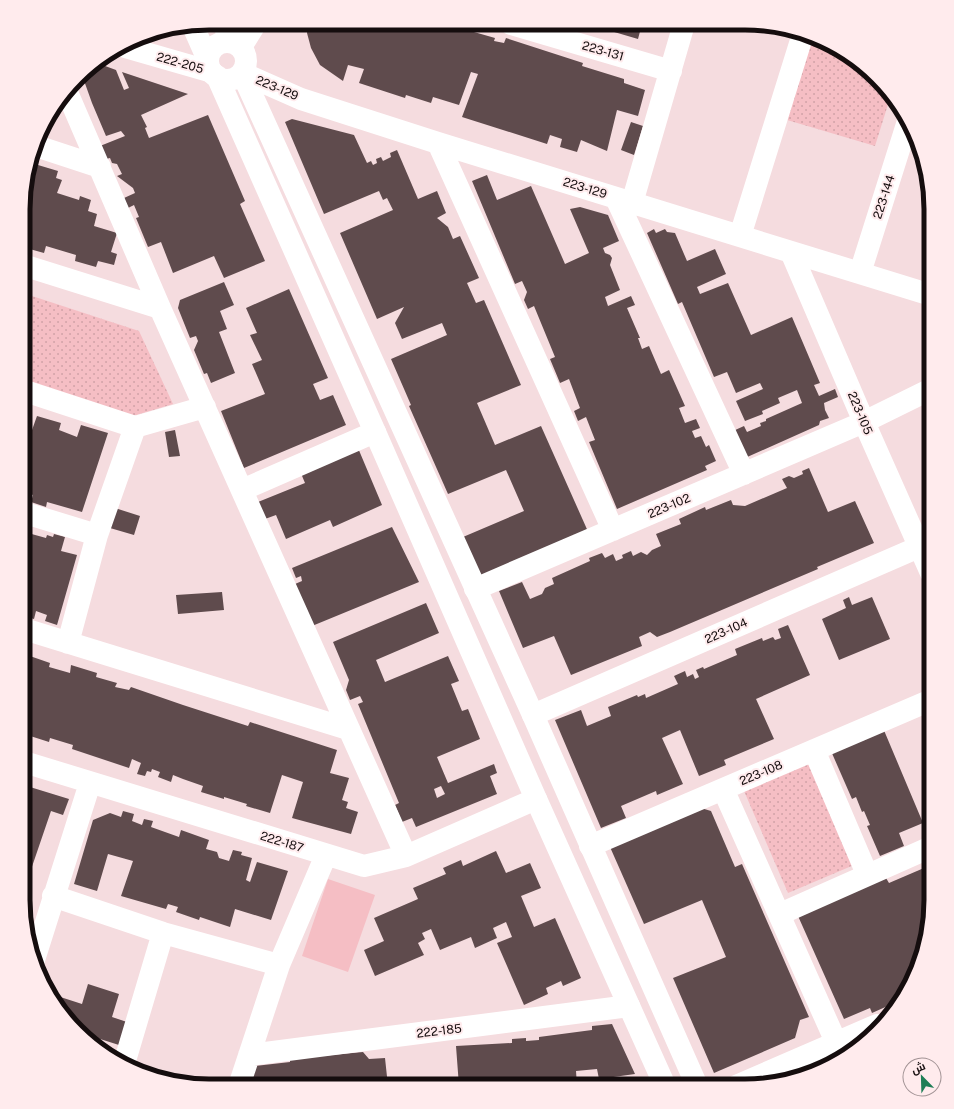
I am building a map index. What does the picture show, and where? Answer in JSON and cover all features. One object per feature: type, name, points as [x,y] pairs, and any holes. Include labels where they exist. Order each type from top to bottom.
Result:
[{"type":"street","points":[[195,30],[375,432],[536,800],[662,1079]]},
{"type":"street","points":[[232,38],[246,57],[245,68],[242,73],[232,79],[222,79],[212,69],[212,49],[245,30]]},
{"type":"street","name":"223-131","points":[[532,30],[672,71]]},
{"type":"street","points":[[682,30],[672,71],[624,200],[744,474]]},
{"type":"street","points":[[740,236],[801,39]]},
{"type":"street","name":"222-205","points":[[130,48],[212,69]]},
{"type":"street","points":[[242,73],[475,590],[533,715],[694,1079]]},
{"type":"street","name":"223-129","points":[[242,73],[301,99],[438,143],[924,293]]},
{"type":"street","points":[[69,97],[160,308],[406,856]]},
{"type":"street","name":"223-144","points":[[860,273],[905,129]]},
{"type":"street","points":[[438,143],[613,530]]},
{"type":"street","points":[[41,148],[100,167]]},
{"type":"street","name":"223-105","points":[[791,252],[924,557]]},
{"type":"street","points":[[30,267],[160,308]]},
{"type":"street","points":[[30,392],[135,426],[205,407]]},
{"type":"street","name":"223-102","points":[[475,590],[864,422],[924,392]]},
{"type":"street","points":[[68,643],[97,535],[135,426]]},
{"type":"street","points":[[242,490],[375,432]]},
{"type":"street","points":[[30,515],[97,535]]},
{"type":"street","name":"223-104","points":[[533,715],[919,546]]},
{"type":"street","points":[[30,632],[348,729]]},
{"type":"street","name":"223-108","points":[[590,846],[924,703]]},
{"type":"street","points":[[814,750],[867,874]]},
{"type":"street","name":"222-187","points":[[30,764],[364,866],[406,856],[536,800]]},
{"type":"street","points":[[37,950],[90,783]]},
{"type":"street","points":[[723,789],[836,1042]]},
{"type":"street","points":[[780,914],[924,850]]},
{"type":"street","points":[[241,1079],[279,965],[326,855]]},
{"type":"street","points":[[54,896],[163,933],[279,965]]},
{"type":"street","points":[[601,943],[628,931]]},
{"type":"street","points":[[126,1059],[163,933]]},
{"type":"street","name":"222-185","points":[[249,1055],[629,1006]]},
{"type":"street","points":[[760,1078],[800,1066],[836,1042],[872,1027]]},
{"type":"shaded area","points":[[810,42],[845,60],[872,82],[889,102],[875,146],[787,120]]},
{"type":"shaded area","points":[[30,295],[139,331],[173,404],[126,418],[30,387]]},
{"type":"shaded area","points":[[808,757],[854,865],[788,893],[741,784]]},
{"type":"shaded area","points":[[328,879],[375,895],[348,972],[302,956]]},
{"type":"building","points":[[307,30],[467,30],[495,38],[494,41],[504,43],[506,38],[583,63],[582,66],[624,79],[624,83],[645,90],[638,116],[617,110],[607,151],[581,140],[577,152],[560,147],[562,139],[550,135],[547,144],[462,117],[478,74],[471,72],[459,105],[433,97],[431,103],[406,95],[405,98],[359,83],[364,69],[348,65],[343,81],[320,65],[311,48]]},
{"type":"building","points":[[607,30],[640,30],[638,39]]},
{"type":"building","points":[[103,65],[116,70],[124,90],[129,88],[122,72],[188,94],[141,115],[147,127],[145,128],[149,138],[208,115],[245,201],[240,204],[265,261],[224,278],[214,256],[173,273],[161,242],[148,247],[136,218],[139,217],[134,205],[128,208],[124,198],[135,193],[133,188],[117,176],[122,174],[117,164],[112,163],[110,158],[106,159],[100,146],[125,136],[121,131],[106,136],[84,80]]},
{"type":"building","points":[[292,119],[354,135],[367,163],[371,161],[373,165],[377,163],[376,159],[381,157],[383,161],[391,157],[390,153],[397,150],[418,199],[437,191],[446,213],[437,218],[448,227],[453,239],[460,236],[479,278],[467,283],[476,303],[484,300],[521,385],[477,403],[495,445],[541,426],[590,536],[482,581],[463,537],[524,511],[506,470],[448,494],[409,406],[411,405],[391,359],[447,335],[442,323],[402,339],[395,323],[404,307],[377,319],[340,233],[393,210],[387,198],[383,200],[379,191],[324,214],[285,122]]},
{"type":"building","points":[[631,122],[643,126],[634,155],[621,150]]},
{"type":"building","points":[[38,165],[58,171],[56,178],[62,180],[57,193],[79,200],[80,196],[91,200],[88,211],[97,214],[94,226],[117,233],[111,252],[117,254],[114,265],[98,261],[96,267],[75,261],[76,255],[46,246],[44,253],[30,249],[30,197],[33,174],[34,169],[36,170]]},
{"type":"building","points":[[487,175],[497,200],[531,186],[565,264],[589,253],[570,209],[580,207],[608,215],[619,241],[603,248],[605,253],[610,255],[612,258],[610,265],[620,290],[605,297],[608,306],[631,296],[635,305],[627,308],[640,338],[638,338],[642,349],[649,346],[661,374],[669,370],[685,406],[679,408],[685,423],[696,419],[700,428],[692,431],[695,438],[701,436],[706,447],[709,445],[716,461],[705,466],[707,470],[617,509],[589,442],[595,440],[586,417],[578,421],[574,411],[580,408],[569,379],[560,383],[550,359],[555,357],[534,306],[528,309],[524,300],[527,292],[522,281],[515,284],[472,181]]},
{"type":"building","points":[[654,229],[656,233],[665,229],[667,232],[675,233],[687,261],[715,249],[726,274],[697,287],[700,294],[728,283],[751,335],[792,317],[820,383],[814,385],[819,396],[835,389],[838,397],[824,403],[825,410],[829,418],[820,421],[819,425],[745,458],[733,431],[744,426],[747,432],[761,426],[760,423],[766,421],[766,419],[802,403],[797,390],[778,398],[780,403],[762,411],[763,414],[745,421],[736,401],[763,389],[760,383],[736,393],[727,372],[714,377],[682,302],[678,304],[647,233]]},
{"type":"building","points":[[224,282],[234,305],[220,311],[227,329],[219,332],[235,373],[211,383],[207,373],[204,374],[194,350],[198,341],[196,336],[190,338],[178,308],[180,300]]},
{"type":"building","points":[[289,289],[328,378],[313,384],[320,400],[333,395],[346,425],[244,468],[221,411],[265,394],[252,364],[262,360],[250,335],[257,333],[246,308]]},
{"type":"building","points":[[37,416],[61,423],[59,430],[77,437],[81,425],[108,433],[82,512],[47,502],[46,507],[31,502],[33,495],[30,494],[30,429],[32,430]]},
{"type":"building","points":[[175,430],[180,456],[169,457],[165,432]]},
{"type":"building","points":[[358,448],[382,505],[333,527],[330,520],[286,539],[276,515],[265,519],[258,502],[305,483],[300,471]]},
{"type":"building","points":[[809,468],[828,512],[855,501],[874,543],[817,567],[818,569],[670,632],[657,637],[650,632],[639,637],[642,646],[571,675],[554,636],[523,648],[499,591],[522,582],[530,599],[542,594],[545,588],[554,584],[552,578],[590,561],[589,558],[602,553],[605,558],[613,554],[616,561],[623,558],[622,555],[631,551],[633,556],[641,552],[647,555],[652,550],[661,546],[656,534],[681,524],[679,519],[705,507],[706,510],[731,500],[733,505],[745,506],[787,488],[782,479],[789,476],[794,478],[803,474],[802,471]]},
{"type":"building","points":[[115,508],[140,516],[134,535],[110,528]]},
{"type":"building","points":[[392,527],[419,582],[312,626],[295,584],[302,581],[301,576],[296,578],[292,568]]},
{"type":"building","points":[[30,534],[46,538],[47,535],[53,537],[54,534],[65,537],[61,551],[77,555],[57,625],[45,621],[47,615],[36,611],[34,619],[30,618]]},
{"type":"building","points":[[222,592],[224,610],[178,614],[176,595]]},
{"type":"building","points":[[849,597],[852,605],[872,597],[890,639],[839,660],[822,619],[846,608],[843,600]]},
{"type":"building","points":[[426,603],[439,633],[376,660],[385,682],[448,656],[459,681],[451,684],[462,711],[468,709],[480,739],[437,757],[448,783],[494,764],[497,773],[490,776],[497,794],[416,827],[412,818],[402,822],[395,805],[399,803],[358,704],[363,702],[360,696],[350,700],[346,690],[349,680],[333,642]],"holes":[[[441,786],[445,794],[437,798],[434,789]]]},
{"type":"building","points":[[788,625],[810,675],[756,699],[774,739],[724,760],[726,765],[699,776],[680,730],[662,738],[683,784],[657,795],[656,791],[621,806],[626,818],[601,828],[555,720],[581,710],[587,726],[611,716],[608,707],[637,695],[638,697],[645,694],[646,698],[678,684],[674,676],[685,671],[687,677],[693,674],[695,679],[699,677],[696,670],[703,667],[704,669],[737,655],[735,649],[762,638],[763,641],[773,637],[775,640],[781,638],[778,629]]},
{"type":"building","points":[[30,656],[50,663],[49,667],[70,673],[71,665],[97,673],[96,677],[117,683],[115,687],[129,690],[131,687],[248,726],[250,722],[337,750],[330,773],[349,778],[342,800],[348,802],[346,808],[358,812],[351,834],[292,818],[303,782],[282,775],[270,813],[246,806],[247,804],[224,797],[224,799],[201,792],[203,786],[173,775],[171,782],[158,777],[160,772],[152,769],[151,772],[147,771],[145,776],[137,774],[141,763],[132,759],[129,768],[72,749],[73,745],[50,738],[49,742],[30,736]]},
{"type":"building","points":[[883,728],[923,823],[899,833],[904,846],[880,856],[867,826],[870,825],[864,811],[862,812],[856,797],[852,799],[831,751]]},
{"type":"building","points":[[30,787],[69,799],[63,815],[51,811],[30,872]]},
{"type":"building","points":[[701,808],[711,811],[735,867],[742,864],[809,1017],[800,1020],[795,1038],[714,1073],[673,978],[726,957],[702,900],[644,924],[610,847]]},
{"type":"building","points":[[123,811],[134,814],[132,821],[142,825],[144,819],[153,821],[151,827],[179,837],[181,830],[209,840],[206,849],[217,852],[219,858],[229,861],[233,850],[242,852],[241,855],[252,858],[246,880],[250,882],[257,862],[288,871],[271,920],[235,909],[230,927],[200,917],[199,920],[176,912],[178,907],[168,904],[166,909],[121,896],[133,861],[108,854],[97,891],[74,884],[93,820],[110,813],[121,817]]},
{"type":"building","points":[[496,851],[506,873],[530,863],[541,888],[521,896],[534,927],[555,918],[581,978],[563,986],[561,981],[546,988],[548,994],[524,1005],[497,943],[512,937],[506,922],[493,928],[497,938],[475,948],[471,937],[440,950],[431,929],[422,933],[425,939],[418,943],[424,955],[375,976],[364,950],[384,941],[374,918],[418,899],[413,888],[446,874],[443,868],[461,860],[463,866]]},
{"type":"building","points":[[924,868],[924,912],[921,935],[915,958],[906,979],[890,1005],[872,1013],[870,1008],[844,1019],[798,916],[886,878],[889,883]]},
{"type":"building","points":[[88,984],[119,994],[112,1017],[127,1022],[119,1045],[91,1035],[74,1018],[58,996],[82,1004]]},
{"type":"building","points":[[612,1024],[635,1074],[599,1079],[597,1069],[576,1071],[577,1079],[458,1079],[456,1046],[512,1043],[512,1039],[526,1038],[526,1041],[539,1040],[539,1037],[592,1030],[592,1026]]},
{"type":"building","points":[[363,1052],[369,1059],[385,1058],[387,1079],[250,1079],[255,1066],[290,1062],[290,1059]]}]
